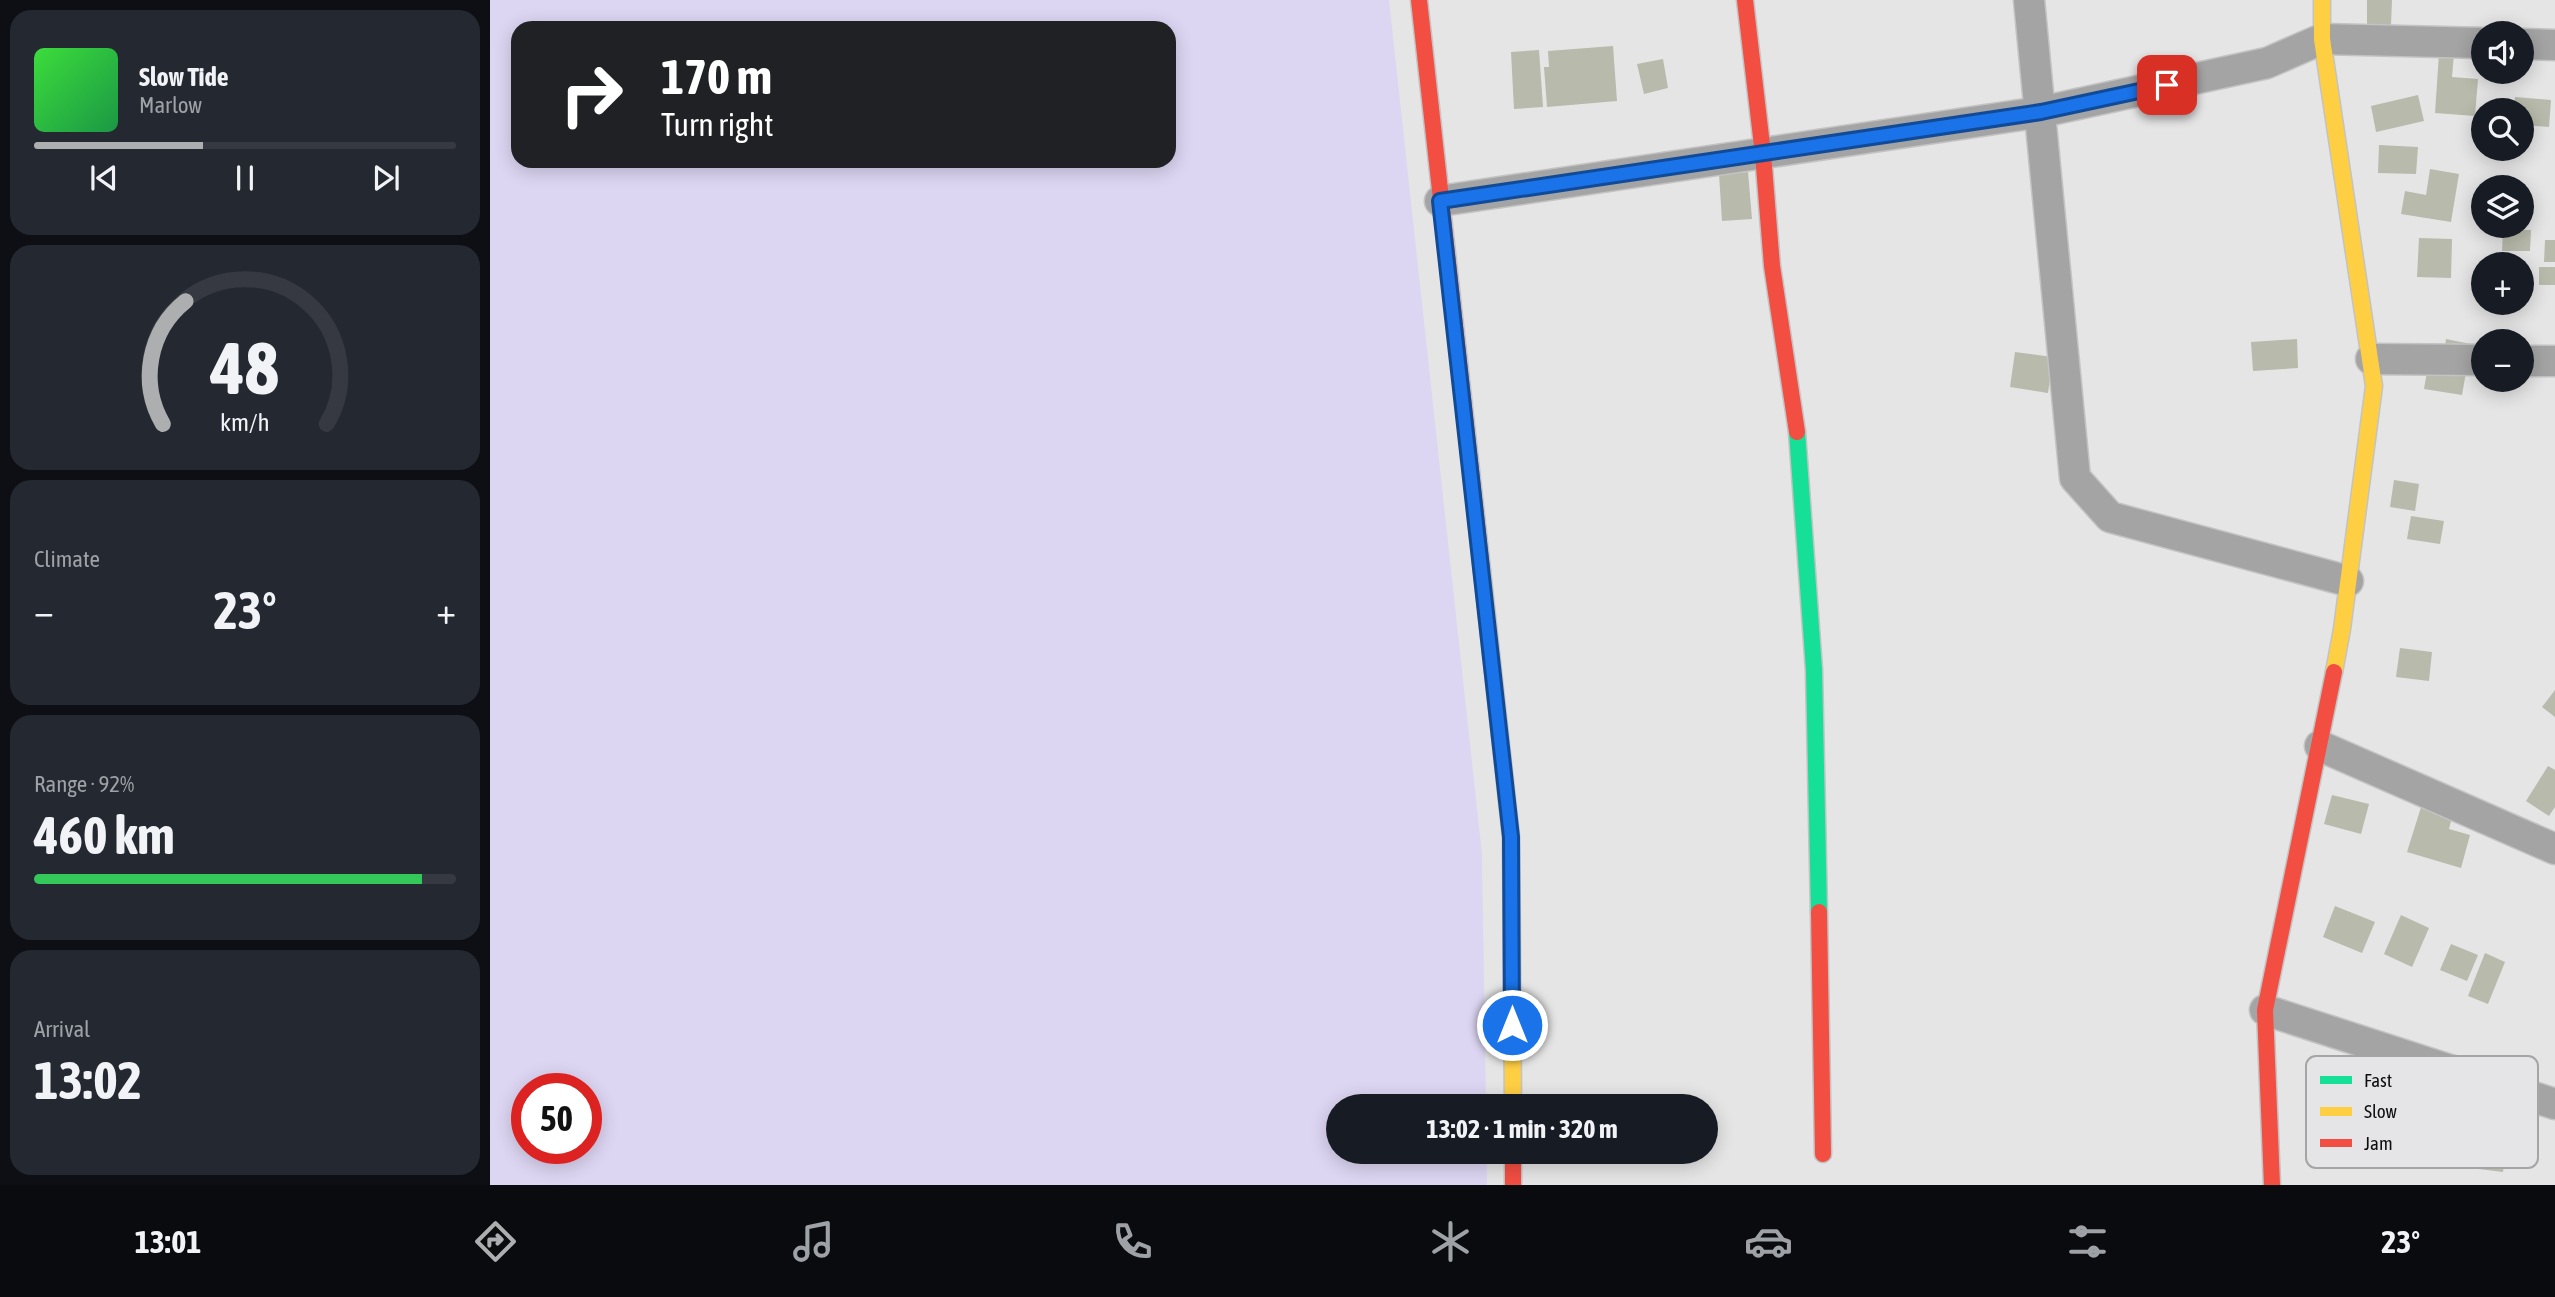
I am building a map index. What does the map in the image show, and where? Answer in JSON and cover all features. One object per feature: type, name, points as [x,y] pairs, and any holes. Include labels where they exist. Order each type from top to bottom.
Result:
[{"type":"street","points":[[1419,0],[1511,837],[1513,1094]]},
{"type":"street","points":[[1745,0],[1763,154],[1772,266],[1800,452],[1814,670],[1823,1154]]},
{"type":"street","points":[[2029,0],[2075,478],[2110,517],[2348,581]]},
{"type":"street","points":[[2272,1185],[2265,1010],[2342,629],[2374,386],[2322,39],[2322,0]]},
{"type":"street","points":[[1440,201],[2041,112],[2267,63],[2322,39],[2471,43]]},
{"type":"street","points":[[2534,44],[2555,45]]},
{"type":"street","points":[[2371,359],[2471,360]]},
{"type":"street","points":[[2534,360],[2555,361]]},
{"type":"street","points":[[2320,746],[2555,849]]},
{"type":"street","points":[[2265,1010],[2407,1056]]},
{"type":"street","points":[[2538,1098],[2555,1104]]},
{"type":"street","points":[[1513,1164],[1513,1185]]},
{"type":"shaded area","points":[[490,0],[1389,0],[1482,854],[1486,1094],[1326,1094],[1326,1164],[1487,1164],[1487,1185],[490,1185]]},
{"type":"building","points":[[2367,0],[2392,0],[2391,25],[2367,25]]},
{"type":"building","points":[[1613,46],[1617,101],[1547,107],[1544,67],[1549,67],[1548,51]]},
{"type":"building","points":[[1539,50],[1543,107],[1514,109],[1511,52]]},
{"type":"building","points":[[2439,53],[2454,54],[2452,77],[2471,78],[2471,84],[2478,84],[2476,98],[2471,98],[2471,116],[2435,113]]},
{"type":"building","points":[[1663,59],[1668,88],[1644,94],[1637,64]]},
{"type":"building","points":[[2418,95],[2424,121],[2376,132],[2371,106]]},
{"type":"building","points":[[2534,99],[2551,100],[2549,127],[2534,126]]},
{"type":"building","points":[[2379,145],[2418,147],[2416,174],[2378,173]]},
{"type":"building","points":[[2430,169],[2459,174],[2451,222],[2401,214],[2405,191],[2426,195]]},
{"type":"building","points":[[1748,172],[1752,219],[1722,221],[1719,174]]},
{"type":"building","points":[[2419,238],[2452,239],[2451,278],[2417,277]]},
{"type":"building","points":[[2503,238],[2531,238],[2530,251],[2502,251]]},
{"type":"building","points":[[2545,240],[2555,240],[2555,262],[2544,262]]},
{"type":"building","points":[[2539,267],[2555,267],[2555,285],[2539,285]]},
{"type":"building","points":[[2297,339],[2298,368],[2253,371],[2251,342]]},
{"type":"building","points":[[2446,339],[2471,344],[2462,395],[2424,389],[2429,360],[2443,362]]},
{"type":"building","points":[[2015,352],[2053,357],[2048,393],[2010,387]]},
{"type":"building","points":[[2394,480],[2419,484],[2415,511],[2390,507]]},
{"type":"building","points":[[2411,516],[2444,521],[2440,544],[2407,539]]},
{"type":"building","points":[[2400,648],[2432,652],[2429,681],[2396,677]]},
{"type":"building","points":[[2555,690],[2555,717],[2542,707]]},
{"type":"building","points":[[2548,766],[2555,770],[2555,807],[2549,816],[2526,801]]},
{"type":"building","points":[[2332,795],[2369,804],[2361,834],[2324,824]]},
{"type":"building","points":[[2422,804],[2453,813],[2449,829],[2470,835],[2461,868],[2407,852]]},
{"type":"building","points":[[2335,906],[2375,922],[2362,953],[2323,937]]},
{"type":"building","points":[[2401,915],[2429,928],[2412,967],[2384,954]]},
{"type":"building","points":[[2451,944],[2478,955],[2467,981],[2440,970]]},
{"type":"building","points":[[2485,953],[2505,962],[2488,1004],[2468,996]]},
{"type":"building","points":[[2470,1168],[2503,1168],[2503,1172]]},
{"type":"traffic: fast","points":[[1797,432],[1814,670],[1819,912]]},
{"type":"traffic: slow","points":[[2322,0],[2322,39],[2374,386],[2334,672]]},
{"type":"traffic: slow","points":[[1482,570],[1511,837],[1513,1094]]},
{"type":"traffic: jam","points":[[1419,0],[1482,570]]},
{"type":"traffic: jam","points":[[1745,0],[1763,154],[1772,266],[1797,432]]},
{"type":"traffic: jam","points":[[2272,1185],[2265,1010],[2334,672]]},
{"type":"traffic: jam","points":[[1819,912],[1823,1154]]},
{"type":"traffic: jam","points":[[1513,1164],[1513,1185]]},
{"type":"route","points":[[1512,1025],[1511,837],[1440,201],[2041,112],[2167,85]]}]
